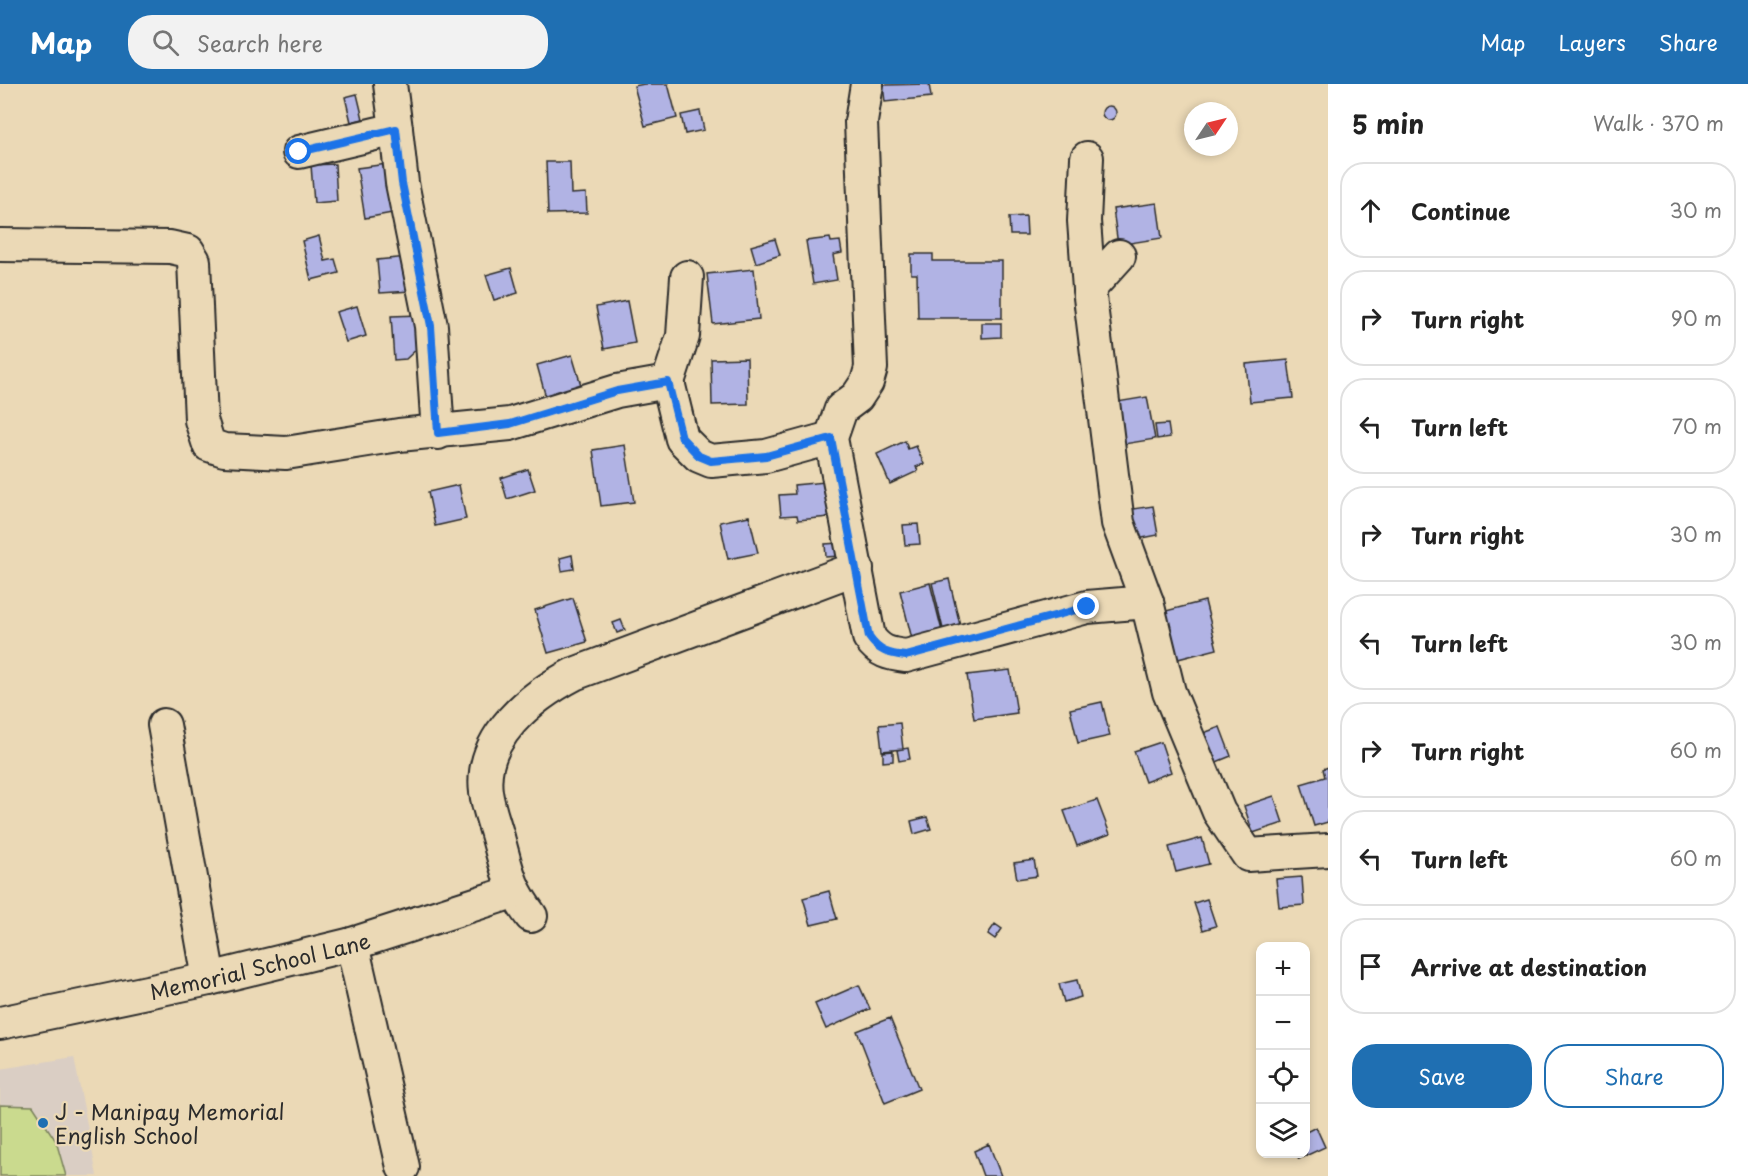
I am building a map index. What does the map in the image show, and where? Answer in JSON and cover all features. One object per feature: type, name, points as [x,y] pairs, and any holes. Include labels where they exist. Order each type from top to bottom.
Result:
[{"type":"street","points":[[390,84],[402,183],[431,326],[438,433]]},
{"type":"street","points":[[867,84],[861,122],[871,368],[867,382],[857,397],[841,409],[831,438],[869,637],[876,647],[885,653],[906,656],[1087,607],[1147,602]]},
{"type":"street","points":[[299,152],[396,129]]},
{"type":"street","points":[[1087,158],[1084,220],[1089,289],[1118,523],[1147,602],[1169,692],[1219,812],[1248,855],[1328,850]]},
{"type":"street","points":[[0,245],[170,247],[188,250],[194,261],[201,420],[209,445],[224,450],[286,453],[399,435],[438,433],[510,424],[617,391],[668,382]]},
{"type":"street","points":[[1089,289],[1119,256]]},
{"type":"street","points":[[687,277],[683,336],[668,382],[682,438],[699,456],[725,462],[766,456],[831,438]]},
{"type":"street","name":"Memorial School Lane","points":[[0,1023],[209,979],[522,904],[486,790],[490,757],[514,716],[544,690],[574,674],[857,568]]},
{"type":"street","points":[[164,725],[209,979]]},
{"type":"street","points":[[352,944],[403,1167]]},
{"type":"shaded area","name":"J - Manipay Memorial English School","points":[[74,1057],[97,1176],[0,1176],[0,1069]]},
{"type":"green space","points":[[0,1105],[33,1106],[56,1141],[66,1176],[0,1176]]},
{"type":"building","points":[[668,84],[677,118],[645,126],[634,86]]},
{"type":"building","points":[[929,84],[931,97],[885,102],[883,85]]},
{"type":"building","points":[[357,94],[363,119],[351,122],[345,97]]},
{"type":"building","points":[[1109,106],[1114,108],[1116,113],[1114,118],[1109,120],[1104,118],[1102,113],[1104,108]]},
{"type":"building","points":[[700,111],[704,130],[685,134],[681,115]]},
{"type":"building","points":[[546,162],[570,162],[571,194],[586,193],[587,213],[548,214]]},
{"type":"building","points":[[395,163],[403,211],[365,218],[357,168]]},
{"type":"building","points":[[335,164],[337,201],[314,203],[311,165]]},
{"type":"building","points":[[1157,203],[1162,238],[1118,245],[1113,209]]},
{"type":"building","points":[[1026,216],[1027,235],[1010,235],[1009,217]]},
{"type":"building","points":[[319,236],[325,261],[335,259],[339,273],[311,280],[302,241]]},
{"type":"building","points":[[830,238],[831,242],[840,241],[842,253],[833,255],[837,280],[813,284],[806,241]]},
{"type":"building","points":[[775,239],[780,255],[756,263],[751,246]]},
{"type":"building","points":[[911,254],[933,254],[933,261],[1002,261],[1002,318],[918,318],[917,274],[911,274]]},
{"type":"building","points":[[408,257],[411,291],[380,293],[377,260]]},
{"type":"building","points":[[511,268],[518,293],[494,300],[486,275]]},
{"type":"building","points":[[754,269],[759,319],[713,324],[707,274]]},
{"type":"building","points":[[627,301],[635,343],[604,349],[596,307]]},
{"type":"building","points":[[357,306],[366,336],[346,342],[336,312]]},
{"type":"building","points":[[420,315],[422,344],[406,359],[394,360],[391,316]]},
{"type":"building","points":[[982,323],[1001,323],[1001,337],[982,338]]},
{"type":"building","points":[[572,355],[584,395],[548,405],[537,365]]},
{"type":"building","points":[[747,358],[748,404],[712,405],[711,359]]},
{"type":"building","points":[[1288,360],[1293,398],[1250,402],[1246,364]]},
{"type":"building","points":[[1147,397],[1155,439],[1118,445],[1111,403]]},
{"type":"building","points":[[1168,424],[1170,437],[1157,439],[1155,425]]},
{"type":"building","points":[[905,441],[908,449],[916,446],[924,464],[916,467],[918,471],[890,484],[877,454]]},
{"type":"building","points":[[625,445],[634,502],[601,506],[593,450]]},
{"type":"building","points":[[528,469],[535,490],[507,499],[501,478]]},
{"type":"building","points":[[825,482],[829,517],[798,520],[797,515],[781,516],[779,495],[795,494],[794,485]]},
{"type":"building","points":[[459,485],[466,519],[435,526],[428,492]]},
{"type":"building","points":[[1153,506],[1158,535],[1132,540],[1127,510]]},
{"type":"building","points":[[749,516],[758,553],[728,559],[720,522]]},
{"type":"building","points":[[918,524],[920,544],[905,545],[903,525]]},
{"type":"building","points":[[839,543],[840,556],[826,557],[825,544]]},
{"type":"building","points":[[572,555],[574,569],[562,571],[560,558]]},
{"type":"building","points":[[949,579],[960,625],[943,629],[932,583]]},
{"type":"building","points":[[930,583],[942,631],[912,639],[900,591]]},
{"type":"building","points":[[573,598],[587,642],[548,653],[535,610]]},
{"type":"building","points":[[1205,601],[1217,649],[1178,659],[1166,611]]},
{"type":"building","points":[[621,620],[625,630],[617,633],[613,623]]},
{"type":"building","points":[[1010,670],[1017,713],[974,719],[967,675]]},
{"type":"building","points":[[1102,702],[1110,736],[1078,743],[1070,709]]},
{"type":"building","points":[[900,723],[903,749],[882,751],[879,725]]},
{"type":"building","points":[[1220,727],[1231,756],[1209,765],[1198,735]]},
{"type":"building","points":[[1161,742],[1171,772],[1145,782],[1134,751]]},
{"type":"building","points":[[908,748],[910,759],[899,761],[897,750]]},
{"type":"building","points":[[893,751],[893,761],[883,762],[883,752]]},
{"type":"building","points":[[1328,767],[1328,822],[1314,826],[1301,784],[1325,777],[1323,769]]},
{"type":"building","points":[[1274,796],[1283,823],[1253,833],[1244,806]]},
{"type":"building","points":[[1097,800],[1110,834],[1077,846],[1064,811]]},
{"type":"building","points":[[927,817],[931,829],[914,834],[911,821]]},
{"type":"building","points":[[1202,838],[1209,864],[1176,872],[1169,847]]},
{"type":"building","points":[[1034,860],[1037,876],[1017,879],[1014,863]]},
{"type":"building","points":[[1302,877],[1304,905],[1279,907],[1276,879]]},
{"type":"building","points":[[829,891],[837,919],[811,925],[803,898]]},
{"type":"building","points":[[1207,899],[1216,926],[1203,930],[1194,903]]},
{"type":"building","points":[[995,924],[1002,929],[995,939],[988,934]]},
{"type":"building","points":[[1077,980],[1081,997],[1064,1002],[1059,984]]},
{"type":"building","points":[[859,985],[870,1009],[826,1029],[815,1004]]},
{"type":"building","points":[[890,1018],[919,1089],[885,1103],[857,1031]]},
{"type":"building","points":[[1316,1127],[1325,1147],[1310,1154],[1310,1130]]},
{"type":"building","points":[[989,1144],[1001,1176],[983,1176],[974,1151]]},
{"type":"place","name":"J - Manipay Memorial English School","points":[[43,1123]]},
{"type":"route","points":[[299,152],[396,129],[402,183],[431,326],[438,433],[510,424],[617,391],[668,382],[682,438],[699,456],[711,461],[725,462],[766,456],[831,438],[869,637],[876,647],[885,653],[906,656],[1087,607]]}]
